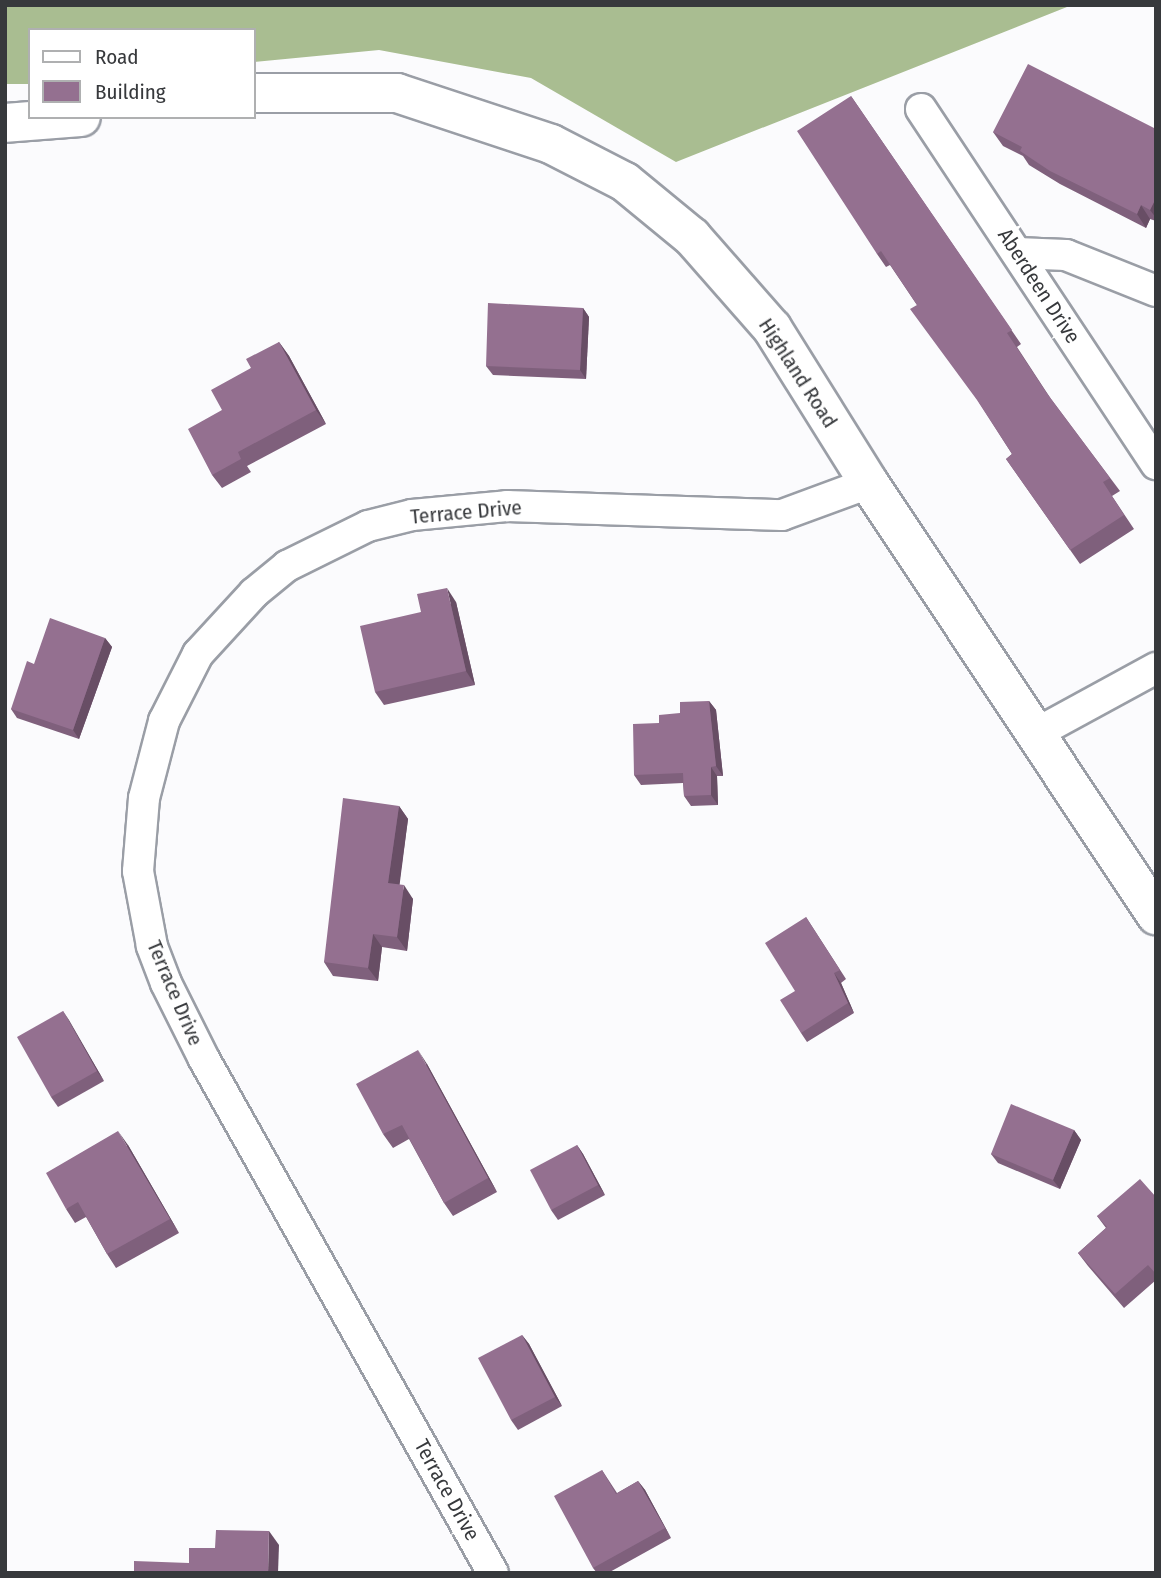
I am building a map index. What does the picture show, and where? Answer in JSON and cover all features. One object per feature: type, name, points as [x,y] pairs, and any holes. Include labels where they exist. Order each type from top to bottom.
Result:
[{"type":"street","name":"Highland Road","points":[[256,93],[397,93],[551,144],[625,181],[692,237],[772,328],[869,483],[1156,915]]},
{"type":"street","name":"Aberdeen Drive","points":[[921,108],[1156,464]]},
{"type":"street","points":[[5,123],[56,119]]},
{"type":"street","points":[[1017,253],[1066,254],[1156,291]]},
{"type":"street","name":"Terrace Drive","points":[[493,1573],[204,1059],[166,983],[152,946],[138,871],[144,798],[164,721],[198,654],[254,593],[287,566],[368,526],[412,514],[507,506],[782,515],[869,483]]},
{"type":"street","points":[[1035,734],[1156,668]]},
{"type":"green space","points":[[5,5],[1072,5],[676,162],[531,78],[379,50],[256,62],[256,28],[28,28],[28,84],[5,84]]},
{"type":"building","points":[[1028,64],[1156,129],[1156,198],[1150,210],[1141,205],[1137,214],[1050,171],[1020,151],[1022,147],[993,132]]},
{"type":"building","points":[[851,96],[1012,330],[1007,333],[1046,392],[1110,478],[1103,482],[1124,515],[1070,550],[1006,459],[1012,454],[977,400],[910,309],[917,305],[881,251],[877,254],[797,131]]},
{"type":"building","points":[[488,303],[583,308],[580,370],[486,366]]},
{"type":"building","points":[[279,342],[316,410],[238,452],[241,459],[212,475],[188,429],[222,410],[211,390],[251,368],[246,359]]},
{"type":"building","points":[[447,588],[466,671],[375,692],[360,626],[421,612],[417,594]]},
{"type":"building","points":[[50,618],[105,638],[73,730],[11,709],[27,661],[34,664]]},
{"type":"building","points":[[709,701],[716,766],[711,767],[711,795],[684,796],[683,773],[634,775],[633,724],[659,723],[659,715],[680,713],[680,702]]},
{"type":"building","points":[[343,798],[399,806],[388,883],[404,885],[397,937],[373,934],[368,968],[324,962]]},
{"type":"building","points":[[806,917],[840,970],[834,973],[848,1003],[801,1033],[780,1000],[795,991],[765,943]]},
{"type":"building","points":[[63,1011],[97,1071],[51,1097],[17,1037]]},
{"type":"building","points":[[418,1050],[488,1178],[444,1203],[402,1125],[383,1134],[356,1084]]},
{"type":"building","points":[[1011,1104],[1074,1130],[1053,1180],[991,1154]]},
{"type":"building","points":[[118,1131],[170,1219],[107,1254],[78,1202],[66,1209],[46,1173]]},
{"type":"building","points":[[577,1145],[598,1185],[551,1210],[530,1170]]},
{"type":"building","points":[[1140,1179],[1156,1197],[1156,1274],[1148,1265],[1115,1294],[1078,1253],[1107,1227],[1097,1216]]},
{"type":"building","points":[[522,1335],[555,1397],[511,1420],[478,1358]]},
{"type":"building","points":[[602,1470],[616,1494],[638,1481],[665,1528],[593,1568],[554,1496]]},
{"type":"building","points":[[216,1530],[269,1531],[268,1572],[134,1573],[134,1561],[189,1563],[189,1548],[215,1548]]}]
